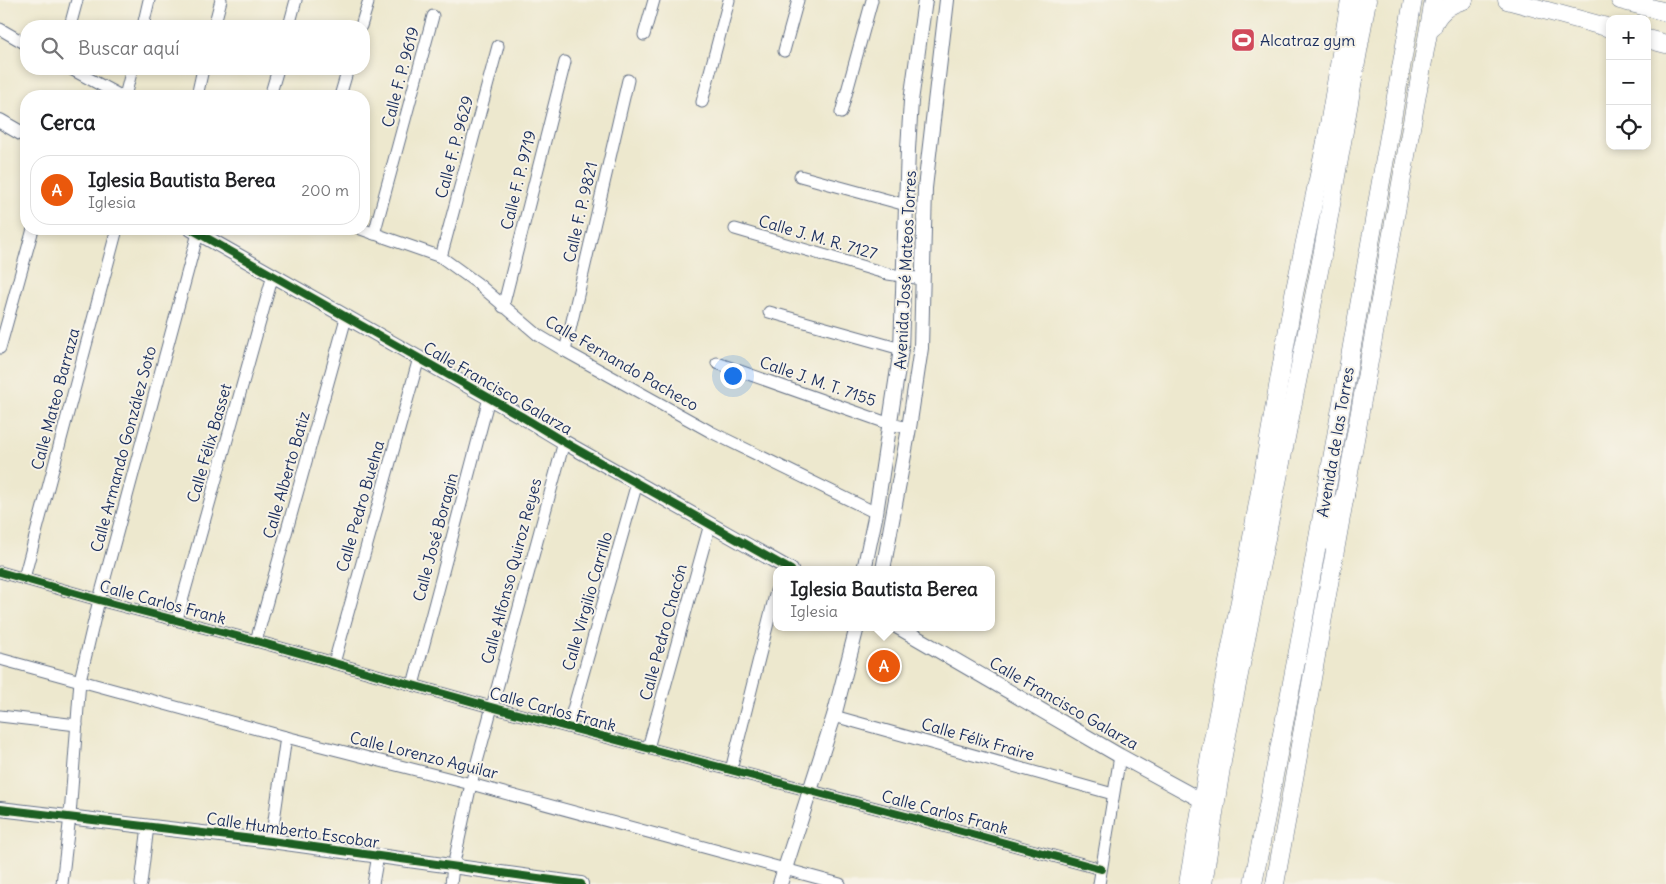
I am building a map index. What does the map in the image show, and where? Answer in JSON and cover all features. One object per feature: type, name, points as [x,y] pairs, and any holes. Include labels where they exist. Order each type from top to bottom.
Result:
[{"type":"main road","points":[[1343,38],[1344,0]]},
{"type":"main road","points":[[1203,884],[1211,749],[1249,555],[1294,294],[1327,137],[1350,0]]},
{"type":"main road","points":[[1188,884],[1223,754],[1322,256],[1367,0]]},
{"type":"main road","name":"Avenida de las Torres","points":[[1253,884],[1314,560],[1414,0]]},
{"type":"main road","points":[[1274,884],[1434,0]]},
{"type":"main road","points":[[1424,50],[1435,21],[1443,10],[1464,0]]},
{"type":"main road","points":[[1507,0],[1606,27]]},
{"type":"main road","points":[[1620,0],[1666,12]]},
{"type":"main road","points":[[1651,40],[1666,44]]},
{"type":"main road","points":[[1314,560],[1345,496]]},
{"type":"street","points":[[72,20],[77,0]]},
{"type":"street","points":[[144,20],[149,0]]},
{"type":"street","points":[[216,20],[221,0]]},
{"type":"street","points":[[291,20],[296,0]]},
{"type":"street","points":[[644,35],[654,0]]},
{"type":"street","points":[[702,102],[729,0]]},
{"type":"street","points":[[784,51],[798,0]]},
{"type":"street","points":[[841,113],[872,0]]},
{"type":"street","name":"Avenida José Mateos Torres","points":[[865,566],[876,513],[901,349],[911,101],[925,0]]},
{"type":"street","name":"Avenida José Mateos Torres","points":[[885,566],[921,348],[926,188],[947,0]]},
{"type":"street","points":[[363,20],[368,3]]},
{"type":"street","name":"Calle F. P. 9619","points":[[374,234],[433,16]]},
{"type":"street","points":[[0,29],[20,41]]},
{"type":"street","name":"Calle F. P. 9629","points":[[441,257],[498,46]]},
{"type":"street","name":"Calle F. P. 9719","points":[[504,307],[565,62]]},
{"type":"street","points":[[82,75],[110,90]]},
{"type":"street","points":[[127,90],[130,75]]},
{"type":"street","points":[[198,90],[202,75]]},
{"type":"street","points":[[272,90],[276,75]]},
{"type":"street","points":[[342,90],[346,75]]},
{"type":"street","name":"Calle F. P. 9821","points":[[565,351],[628,80]]},
{"type":"street","points":[[0,121],[20,133]]},
{"type":"street","points":[[800,176],[906,205]]},
{"type":"street","name":"Calle J. M. R. 7127","points":[[735,229],[888,274],[923,279]]},
{"type":"street","name":"Calle Fernando Pacheco","points":[[370,232],[441,257],[477,283],[538,335],[565,351],[711,432],[876,513]]},
{"type":"street","points":[[0,348],[31,235]]},
{"type":"street","name":"Calle Mateo Barraza","points":[[24,578],[115,235]]},
{"type":"street","name":"Calle Armando González Soto","points":[[62,884],[70,816],[80,680],[194,235]]},
{"type":"street","name":"Calle Francisco Galarza","points":[[202,235],[782,566]]},
{"type":"street","name":"Calle Félix Basset","points":[[177,619],[273,275]]},
{"type":"street","points":[[769,312],[901,349]]},
{"type":"street","name":"Calle Alberto Batiz","points":[[256,641],[346,318]]},
{"type":"street","name":"Calle Pedro Buelna","points":[[334,663],[419,358]]},
{"type":"street","name":"Calle J. M. T. 7155","points":[[717,363],[890,424],[909,428]]},
{"type":"street","points":[[895,388],[914,391]]},
{"type":"street","name":"Calle José Boragin","points":[[413,685],[489,398]]},
{"type":"street","name":"Calle Alfonso Quiroz Reyes","points":[[451,884],[471,784],[564,442]]},
{"type":"street","name":"Calle Virgilio Carrillo","points":[[568,727],[637,483]]},
{"type":"street","name":"Calle Pedro Chacón","points":[[648,748],[710,524]]},
{"type":"street","name":"Calle Carlos Frank","points":[[0,572],[568,727],[1101,869]]},
{"type":"street","points":[[731,770],[773,602]]},
{"type":"street","points":[[780,884],[834,716],[857,631]]},
{"type":"street","name":"Calle Francisco Galarza","points":[[905,631],[1120,756],[1209,804]]},
{"type":"street","name":"Calle Lorenzo Aguilar","points":[[0,659],[840,884]]},
{"type":"street","points":[[0,716],[77,726]]},
{"type":"street","name":"Calle Félix Fraire","points":[[834,716],[1113,794]]},
{"type":"street","points":[[271,841],[286,737]]},
{"type":"street","points":[[1099,884],[1120,756]]},
{"type":"street","name":"Calle Humberto Escobar","points":[[0,809],[70,816],[378,855],[528,880],[582,884]]},
{"type":"street","points":[[142,884],[148,826]]},
{"type":"street","points":[[373,884],[378,855]]},
{"type":"cycle path","points":[[202,235],[784,566]]},
{"type":"cycle path","points":[[0,572],[491,707],[1101,869]]},
{"type":"cycle path","points":[[0,809],[271,841],[581,884]]},
{"type":"place","name":"Alcatraz gym","points":[[1243,40]]},
{"type":"place","name":"Iglesia Bautista Berea","points":[[884,666]]}]
